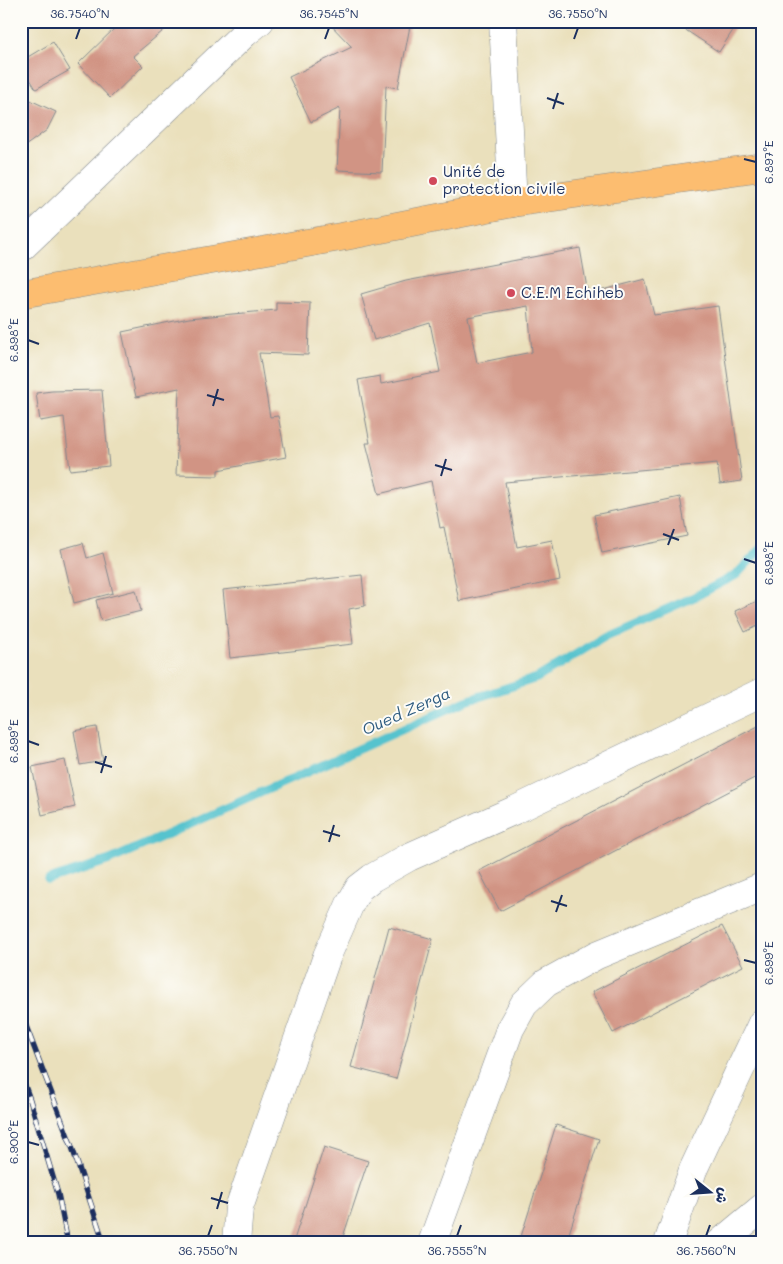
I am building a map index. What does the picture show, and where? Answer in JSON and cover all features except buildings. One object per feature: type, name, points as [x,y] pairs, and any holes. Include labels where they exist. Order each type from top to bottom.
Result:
[{"type":"main road","points":[[21,294],[346,236],[513,203],[762,167]]},
{"type":"street","points":[[503,21],[513,203]]},
{"type":"street","points":[[21,248],[246,25]]},
{"type":"street","points":[[236,1243],[239,1208],[328,956],[350,904],[360,888],[390,866],[408,857],[515,810],[762,692]]},
{"type":"street","points":[[432,1243],[510,1029],[524,1004],[546,983],[597,954],[762,887]]},
{"type":"street","points":[[668,1243],[693,1170],[762,1023]]},
{"type":"street","points":[[720,1243],[762,1208]]},
{"type":"waterway","name":"Oued Zerga","points":[[49,880],[110,860],[466,701],[537,678],[606,636],[692,598],[736,575],[762,548]]},
{"type":"railway","points":[[21,1013],[72,1147],[104,1243]]},
{"type":"railway","points":[[21,1075],[58,1194],[68,1243]]},
{"type":"place","name":"Unité de protection civile","points":[[433,181]]},
{"type":"place","name":"C.E.M Echiheb","points":[[511,293]]}]
